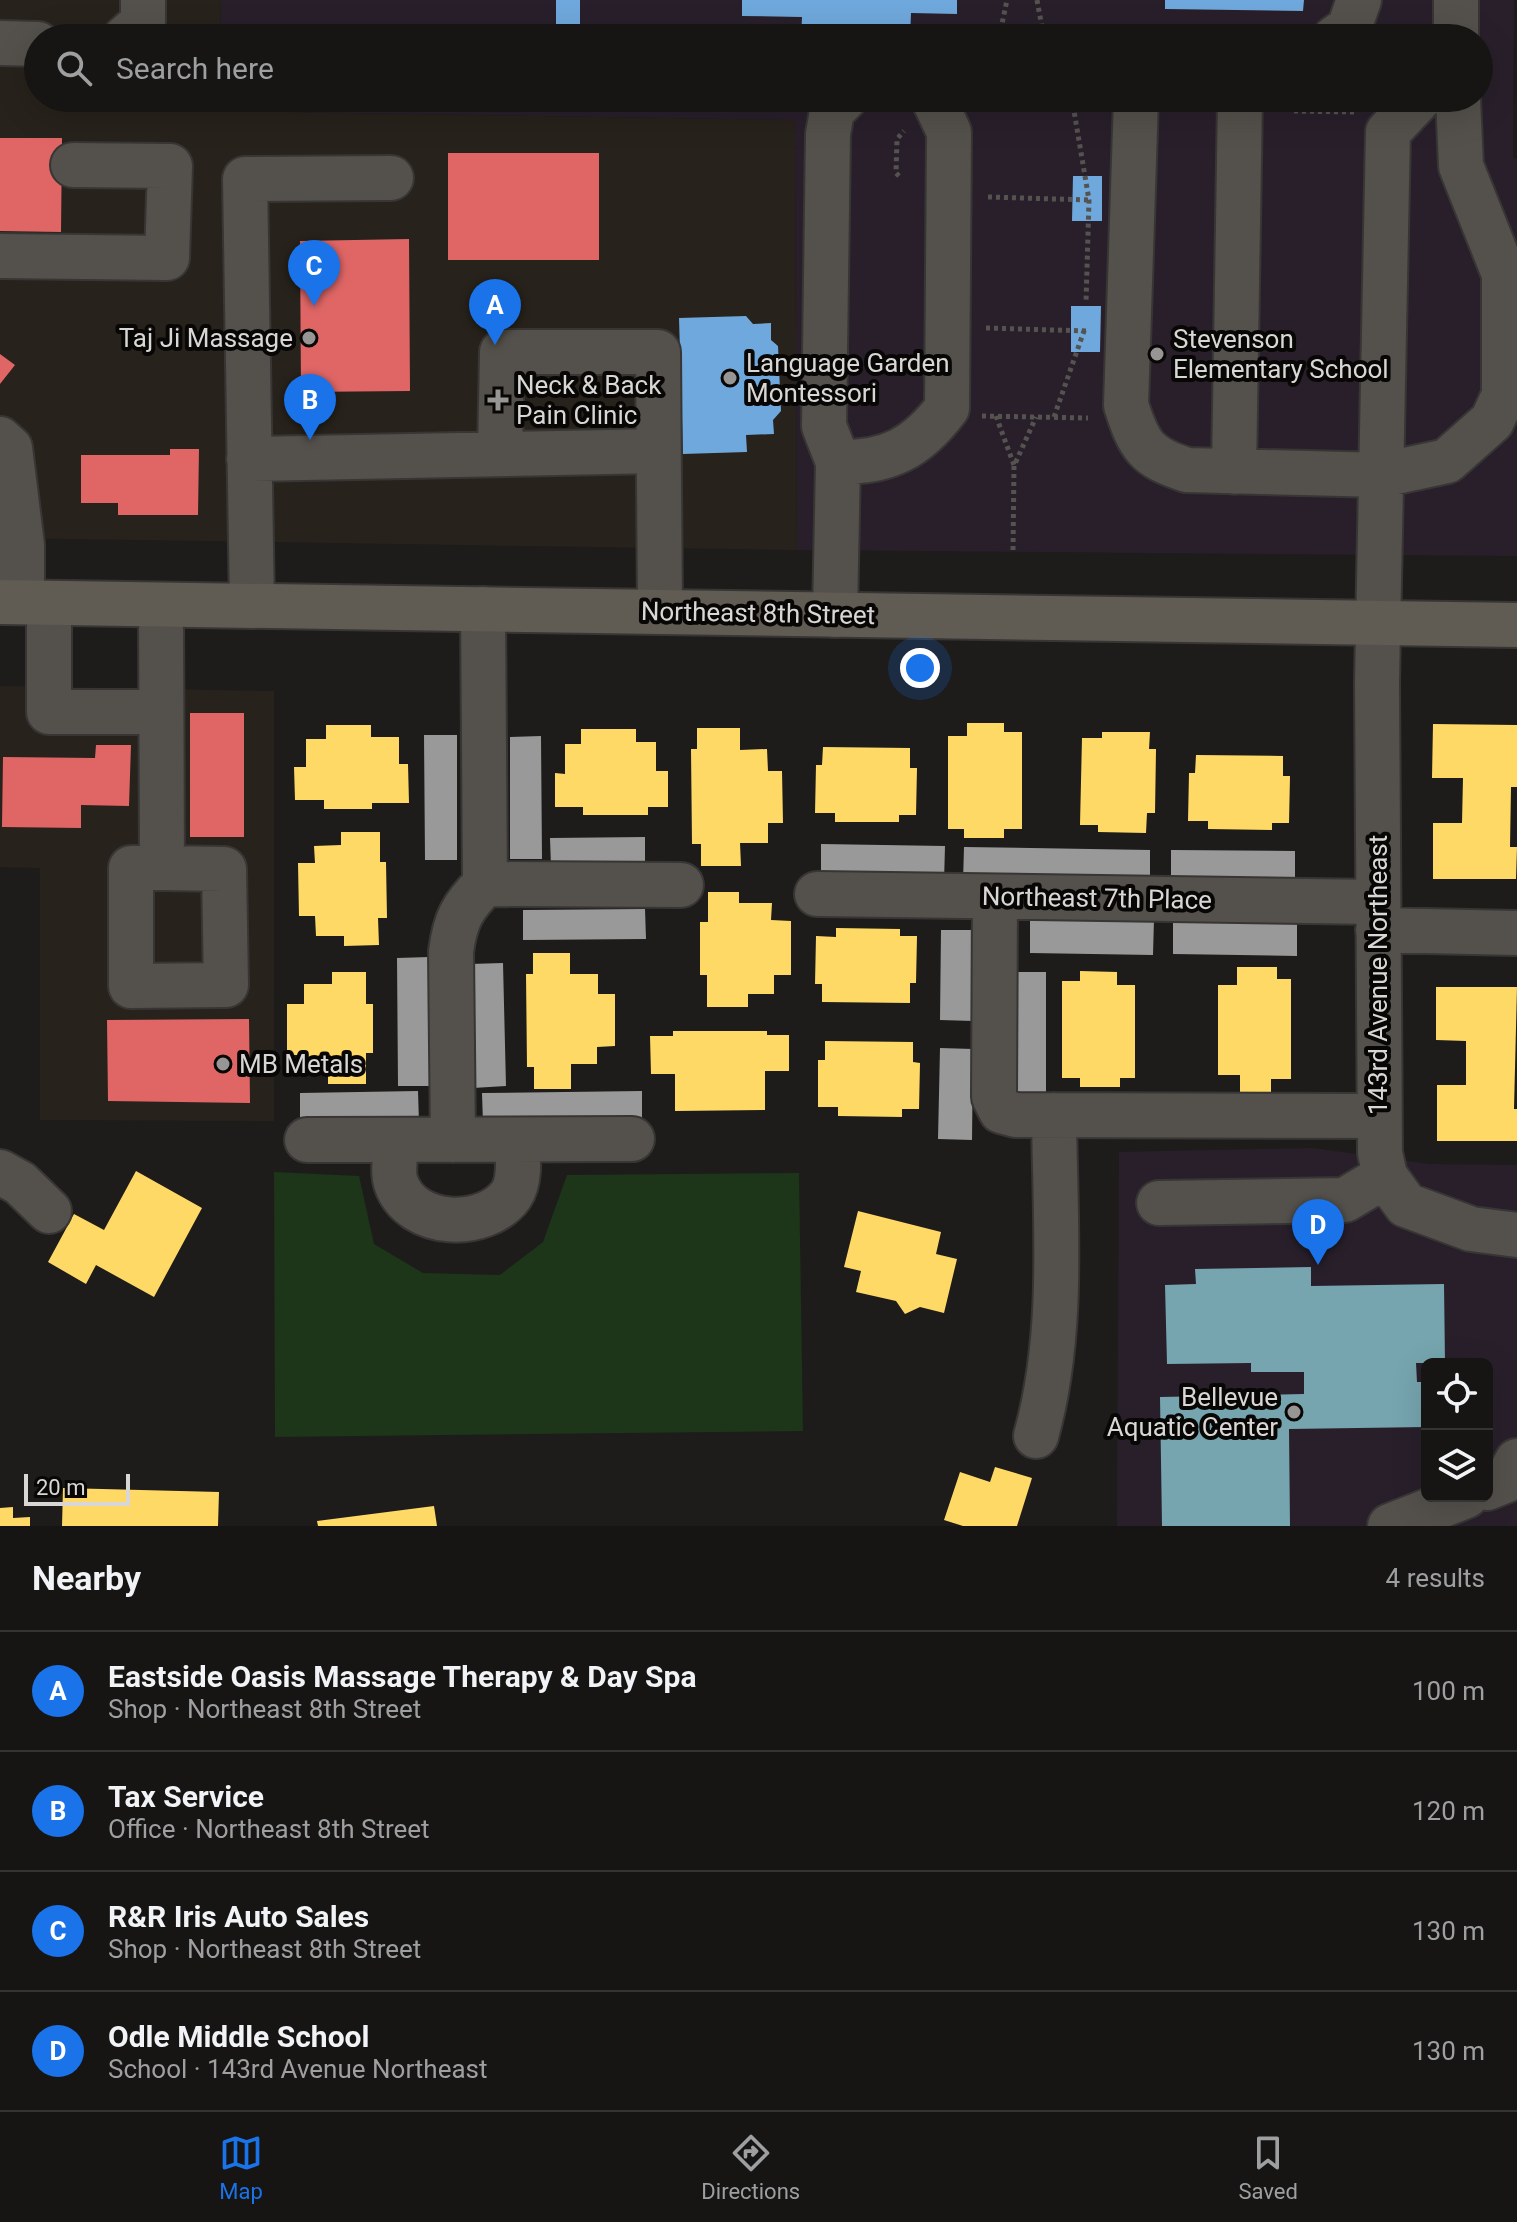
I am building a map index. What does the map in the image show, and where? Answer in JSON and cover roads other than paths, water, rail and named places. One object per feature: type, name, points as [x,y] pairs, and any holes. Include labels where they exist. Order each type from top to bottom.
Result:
[{"type":"main road","name":"Northeast 8th Street","points":[[24,602],[1517,625]]},
{"type":"street","points":[[141,24],[143,0]]},
{"type":"street","points":[[1350,24],[1359,0]]},
{"type":"street","points":[[1456,0],[1456,24]]},
{"type":"street","points":[[0,43],[24,44]]},
{"type":"street","points":[[832,112],[828,134],[824,426],[838,462],[835,615]]},
{"type":"street","points":[[838,462],[867,463],[902,451],[930,430],[947,408],[949,132],[922,112]]},
{"type":"street","points":[[1118,112],[1126,405],[1135,435],[1159,461],[1187,470],[1382,475],[1447,461],[1492,421],[1504,395],[1504,274],[1461,166],[1459,112]]},
{"type":"street","points":[[1234,472],[1240,112]]},
{"type":"street","name":"143rd Avenue Northeast","points":[[1385,1176],[1380,1153],[1379,1116],[1378,623],[1382,475],[1378,122],[1396,112]]},
{"type":"street","points":[[0,256],[167,258],[170,166],[73,165]]},
{"type":"street","points":[[252,606],[245,179],[391,178]]},
{"type":"street","points":[[500,453],[502,352],[658,352],[660,612]]},
{"type":"street","points":[[0,439],[10,448],[22,545],[24,602],[49,712],[161,712]]},
{"type":"street","points":[[249,459],[658,451]]},
{"type":"street","points":[[161,605],[162,868]]},
{"type":"street","points":[[483,609],[485,884]]},
{"type":"street","points":[[453,1140],[451,952],[454,927],[465,904],[485,884],[681,885]]},
{"type":"street","name":"Northeast 7th Place","points":[[817,894],[995,897],[1378,916],[1517,933]]},
{"type":"street","points":[[995,897],[994,1097],[1001,1111],[1016,1115],[1379,1116]]},
{"type":"street","points":[[1036,1436],[1047,1398],[1054,1342],[1054,1115]]},
{"type":"street","points":[[307,1140],[632,1139]]},
{"type":"street","points":[[396,1140],[396,1183],[414,1209],[439,1219],[467,1219],[491,1213],[512,1194],[519,1165],[517,1140]]},
{"type":"street","points":[[0,1172],[20,1183],[49,1211]]},
{"type":"street","points":[[1159,1203],[1345,1200],[1385,1176],[1406,1205],[1471,1229],[1517,1235]]},
{"type":"street","points":[[1493,1486],[1507,1480],[1517,1461]]},
{"type":"street","points":[[1390,1526],[1451,1502]]},
{"type":"place","name":"R&R Iris Auto Sales","points":[[314,306]]},
{"type":"place","name":"Taj Ji Massage","points":[[309,338]]},
{"type":"place","name":"Eastside Oasis Massage Therapy & Day Spa","points":[[495,345]]},
{"type":"place","name":"Stevenson Elementary School","points":[[1157,354]]},
{"type":"place","name":"Language Garden Montessori","points":[[730,378]]},
{"type":"place","name":"Neck & Back Pain Clinic","points":[[498,400]]},
{"type":"place","name":"Tax Service","points":[[310,440]]},
{"type":"place","name":"MB Metals","points":[[223,1064]]},
{"type":"place","name":"Odle Middle School","points":[[1318,1265]]},
{"type":"place","name":"Bellevue Aquatic Center","points":[[1294,1412]]}]
